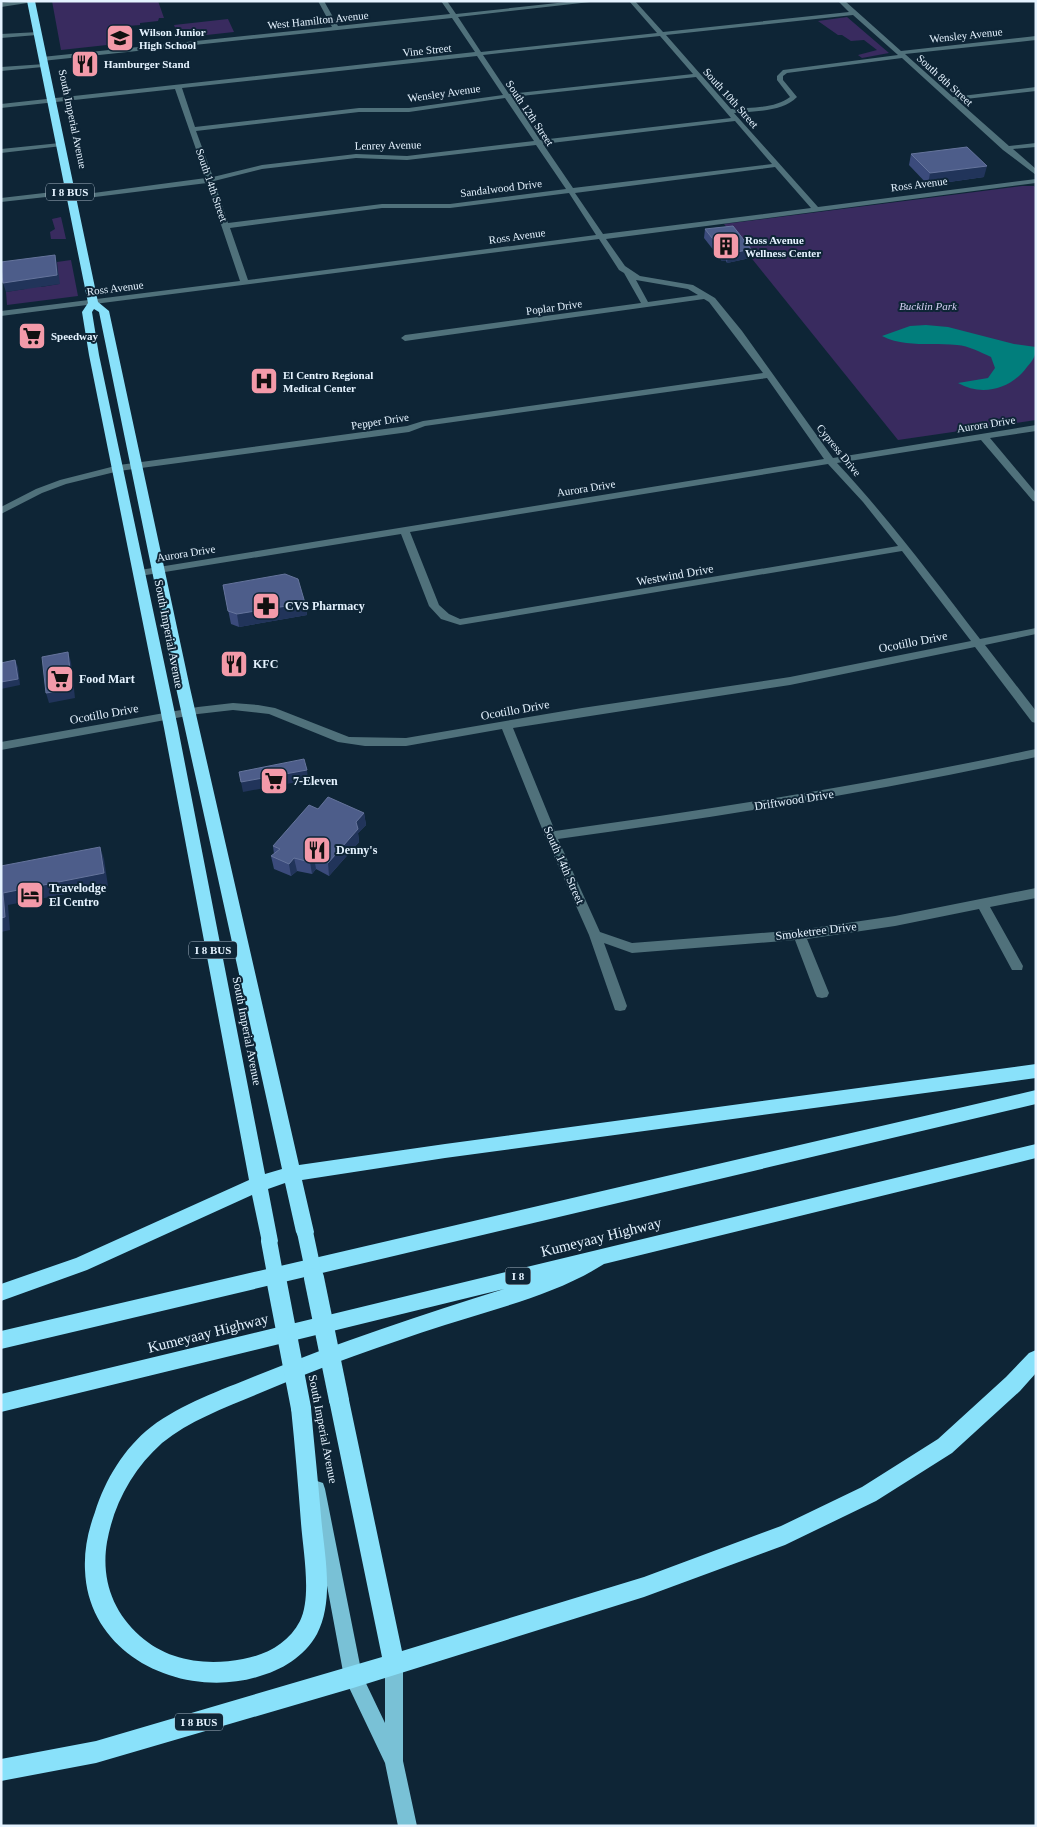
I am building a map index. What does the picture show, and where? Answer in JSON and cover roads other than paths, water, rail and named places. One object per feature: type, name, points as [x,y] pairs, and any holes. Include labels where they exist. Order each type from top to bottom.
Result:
[{"type":"highway","name":"South Imperial Avenue","points":[[31,2],[93,302],[104,311],[157,570],[305,1232],[394,1664]]},
{"type":"highway","name":"South Imperial Avenue","points":[[93,302],[87,312],[168,716],[301,1408]]},
{"type":"highway","points":[[100,381],[118,378]]},
{"type":"highway","points":[[1,1293],[81,1264],[258,1184],[292,1174],[445,1151],[1036,1071]]},
{"type":"highway","points":[[1,1340],[1036,1097]]},
{"type":"highway","name":"Kumeyaay Highway","points":[[1,1403],[1036,1151]]},
{"type":"highway","points":[[301,1408],[314,1554],[315,1596],[312,1622],[292,1650],[257,1668],[233,1672],[208,1673],[164,1664],[140,1648],[116,1624],[104,1607],[98,1590],[95,1569],[96,1547],[105,1511],[128,1466],[145,1446],[164,1431],[194,1413],[312,1362],[414,1326],[558,1281],[602,1256]]},
{"type":"highway","points":[[394,1664],[644,1587],[793,1531],[870,1494],[945,1446],[1013,1384],[1036,1359]]},
{"type":"highway","name":"I 8 BUS","points":[[1,1770],[96,1752],[353,1678],[394,1664]]},
{"type":"main road","name":"South Imperial Avenue","points":[[301,1408],[353,1678],[394,1761]]},
{"type":"main road","name":"South Imperial Avenue","points":[[394,1664],[394,1761],[408,1826]]},
{"type":"street","points":[[322,1],[336,28]]},
{"type":"street","name":"South 12th Street","points":[[444,1],[600,236]]},
{"type":"street","name":"West Hamilton Avenue","points":[[1,69],[43,62],[336,28],[596,1]]},
{"type":"street","name":"South 10th Street","points":[[632,1],[815,208]]},
{"type":"street","name":"South 8th Street","points":[[841,1],[1036,173]]},
{"type":"street","points":[[1,4],[31,2]]},
{"type":"street","name":"Vine Street","points":[[1,106],[854,13]]},
{"type":"street","points":[[1,36],[37,33]]},
{"type":"street","name":"Wensley Avenue","points":[[729,111],[780,105],[790,101],[794,96],[780,80],[780,76],[785,71],[1036,38]]},
{"type":"street","name":"Wensley Avenue","points":[[193,129],[359,110],[409,110],[507,96],[698,76]]},
{"type":"street","name":"South 14th Street","points":[[178,87],[212,180],[245,283]]},
{"type":"street","points":[[950,99],[1036,89]]},
{"type":"street","name":"Lenrey Avenue","points":[[1,200],[71,195],[212,180],[234,173],[272,166],[356,156],[407,158],[737,119]]},
{"type":"street","points":[[1,151],[60,145]]},
{"type":"street","points":[[1006,148],[1036,145]]},
{"type":"street","name":"Sandalwood Drive","points":[[226,226],[382,206],[450,206],[778,165]]},
{"type":"street","name":"Ross Avenue","points":[[1,314],[1036,181]]},
{"type":"street","points":[[600,236],[622,268],[628,273],[646,305]]},
{"type":"street","name":"Cypress Drive","points":[[628,273],[645,280],[690,287],[707,296],[738,333],[832,462],[905,548],[1036,719]]},
{"type":"street","name":"Poplar Drive","points":[[404,338],[707,296]]},
{"type":"street","name":"Pepper Drive","points":[[1,511],[39,491],[63,482],[119,468],[409,429],[424,424],[769,375]]},
{"type":"street","name":"Aurora Drive","points":[[140,573],[1036,428]]},
{"type":"street","points":[[984,437],[1036,499]]},
{"type":"street","name":"Westwind Drive","points":[[404,530],[434,606],[439,613],[449,620],[460,622],[905,548]]},
{"type":"street","name":"Ocotillo Drive","points":[[1,746],[223,707],[263,709],[279,712],[305,725],[344,740],[406,742],[790,681],[1036,631]]},
{"type":"street","name":"South 14th Street","points":[[506,725],[551,836],[595,935],[620,1006]]},
{"type":"street","name":"Driftwood Drive","points":[[551,836],[816,798],[1036,753]]},
{"type":"street","name":"Smoketree Drive","points":[[595,935],[632,948],[799,934],[895,921],[1036,893]]},
{"type":"street","points":[[982,904],[1017,966]]},
{"type":"street","points":[[799,934],[822,993]]},
{"type":"place","name":"Wilson Junior High School","points":[[120,38]]},
{"type":"place","name":"Hamburger Stand","points":[[85,64]]},
{"type":"place","name":"Ross Avenue Wellness Center","points":[[726,246]]},
{"type":"place","name":"Speedway","points":[[32,336]]},
{"type":"place","name":"El Centro Regional Medical Center","points":[[264,381]]},
{"type":"place","name":"CVS Pharmacy","points":[[266,606]]},
{"type":"place","name":"KFC","points":[[234,664]]},
{"type":"place","name":"Food Mart","points":[[60,679]]},
{"type":"place","name":"7-Eleven","points":[[274,781]]},
{"type":"place","name":"Denny's","points":[[317,850]]},
{"type":"place","name":"Travelodge El Centro","points":[[30,895]]},
{"type":"park label","name":"Bucklin Park","points":[[928,306]]}]
